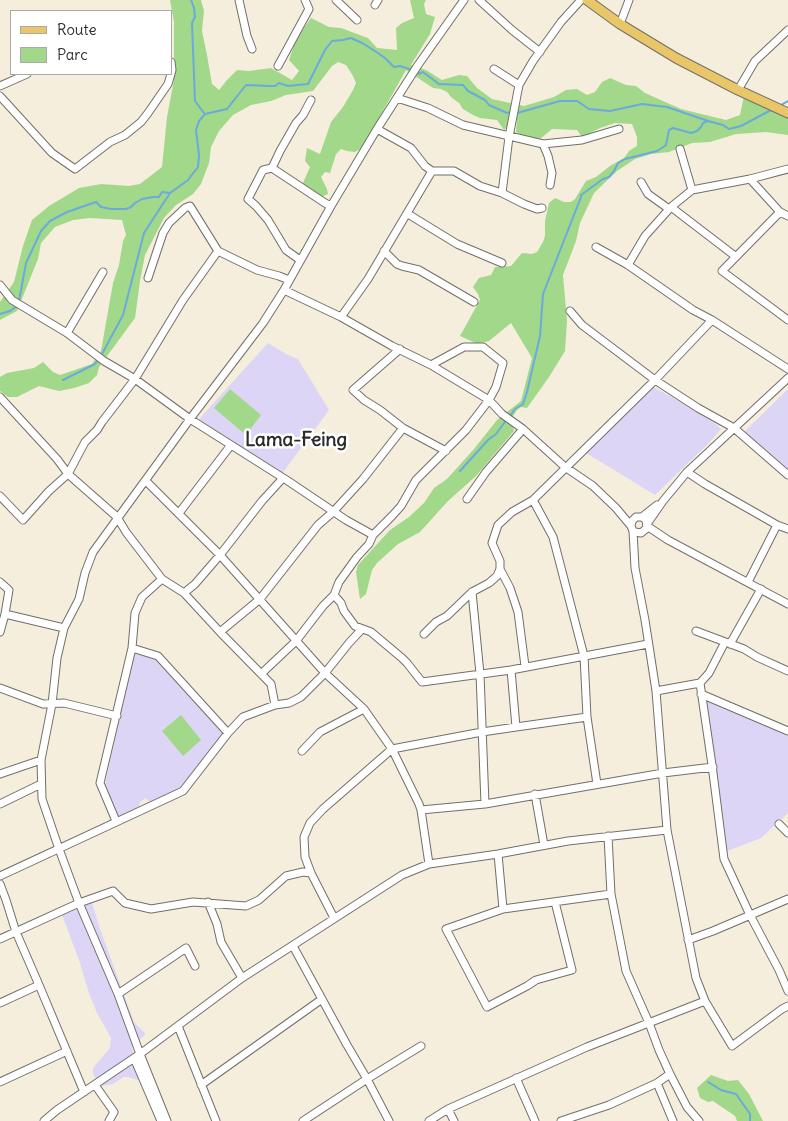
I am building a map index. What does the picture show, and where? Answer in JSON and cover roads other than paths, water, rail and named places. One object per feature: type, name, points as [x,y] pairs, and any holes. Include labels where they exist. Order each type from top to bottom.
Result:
[{"type":"main road","points":[[587,0],[620,24],[676,58],[788,113]]},
{"type":"street","points":[[239,0],[252,49]]},
{"type":"street","points":[[278,66],[309,9],[305,0]]},
{"type":"street","points":[[336,0],[357,20]]},
{"type":"street","points":[[161,1121],[137,1056],[118,994],[80,903],[42,799],[40,760],[52,704],[57,658],[64,628],[79,599],[85,573],[93,552],[190,419],[263,324],[377,129],[409,78],[464,0]]},
{"type":"street","points":[[479,0],[540,52]]},
{"type":"street","points":[[502,193],[509,137],[519,85],[561,22],[581,0]]},
{"type":"street","points":[[620,24],[629,0]]},
{"type":"street","points":[[738,90],[755,61],[788,30]]},
{"type":"street","points":[[494,69],[519,85]]},
{"type":"street","points":[[0,86],[25,75]]},
{"type":"street","points":[[0,96],[52,152],[75,169],[110,142],[124,135],[141,122],[168,84],[171,75]]},
{"type":"street","points":[[397,98],[428,108],[463,126],[543,144],[582,140],[619,129]]},
{"type":"street","points":[[272,168],[296,123],[311,100]]},
{"type":"street","points":[[377,129],[411,148],[424,166],[432,171],[454,171],[480,186],[502,193],[537,209],[542,208]]},
{"type":"street","points":[[543,144],[552,173],[550,185]]},
{"type":"street","points":[[680,149],[692,190]]},
{"type":"street","points":[[300,260],[286,250],[268,220],[248,199],[263,170],[272,168],[331,206]]},
{"type":"street","points":[[628,265],[645,236],[670,208],[692,190],[750,179],[788,169]]},
{"type":"street","points":[[342,317],[368,279],[432,171]]},
{"type":"street","points":[[750,179],[780,212],[788,216]]},
{"type":"street","points":[[641,182],[648,194],[735,256]]},
{"type":"street","points":[[148,278],[163,233],[169,223],[185,208],[190,206],[218,251],[257,270],[289,280]]},
{"type":"street","points":[[780,212],[722,271],[788,320]]},
{"type":"street","points":[[408,214],[456,244],[502,263]]},
{"type":"street","points":[[596,248],[628,265],[693,310],[712,320],[788,369]]},
{"type":"street","points":[[0,496],[23,520],[48,491],[68,474],[85,442],[97,430],[135,379],[183,300],[218,251]]},
{"type":"street","points":[[384,251],[397,264],[419,270],[474,302]]},
{"type":"street","points":[[67,333],[103,272]]},
{"type":"street","points":[[0,286],[12,300],[67,333],[104,361],[135,379],[190,419],[333,512],[373,535]]},
{"type":"street","points":[[284,290],[342,317],[400,350],[431,365],[489,400],[502,414],[523,429],[566,467],[593,486],[640,528],[668,540],[788,604]]},
{"type":"street","points":[[570,311],[582,325],[655,380],[698,408],[734,428],[788,475]]},
{"type":"street","points":[[424,634],[436,622],[447,616],[472,592],[489,583],[497,576],[500,569],[500,561],[492,542],[498,525],[512,512],[534,500],[655,380],[712,320]]},
{"type":"street","points":[[261,674],[296,641],[334,595],[339,582],[369,544],[373,535],[401,506],[416,480],[466,430],[489,400],[496,387],[503,363],[483,346],[464,347],[431,365]]},
{"type":"street","points":[[400,350],[352,390],[403,428],[446,451]]},
{"type":"street","points":[[640,528],[687,472],[788,378]]},
{"type":"street","points":[[0,397],[57,459],[68,474],[117,517],[126,532],[162,578],[184,593],[271,684],[275,705]]},
{"type":"street","points":[[220,632],[260,600],[318,525],[333,512],[363,479],[403,428]]},
{"type":"street","points":[[467,498],[486,472],[523,429]]},
{"type":"street","points":[[179,512],[232,445]]},
{"type":"street","points":[[687,472],[788,529]]},
{"type":"street","points":[[184,593],[195,584],[220,555],[262,501],[283,478]]},
{"type":"street","points":[[146,481],[220,555],[325,673],[364,709],[392,749],[421,810],[430,864]]},
{"type":"street","points":[[534,500],[553,537],[584,656],[587,717],[597,784]]},
{"type":"street","points":[[640,528],[632,520],[663,500]]},
{"type":"street","points":[[616,508],[646,520],[640,528],[634,559],[656,691],[667,830],[696,978],[705,1001],[732,1046],[782,1008],[788,1006]]},
{"type":"street","points":[[748,582],[777,524]]},
{"type":"street","points":[[500,569],[510,588],[518,612],[525,666]]},
{"type":"street","points":[[116,821],[100,783],[132,648],[135,613],[142,598],[162,578]]},
{"type":"street","points":[[0,582],[9,590],[0,632]]},
{"type":"street","points":[[656,691],[700,683],[709,673],[761,589]]},
{"type":"street","points":[[472,592],[480,674],[485,804]]},
{"type":"street","points":[[334,595],[355,626],[370,632],[402,658],[422,682],[511,670],[648,644]]},
{"type":"street","points":[[5,614],[64,628]]},
{"type":"street","points":[[0,876],[183,791],[228,733],[243,717],[275,705],[289,704],[301,697],[325,673],[348,643],[362,629]]},
{"type":"street","points":[[696,631],[788,671]]},
{"type":"street","points":[[132,648],[158,656],[228,733]]},
{"type":"street","points":[[511,670],[516,727]]},
{"type":"street","points":[[700,683],[713,767],[724,859],[750,915],[780,970],[788,991]]},
{"type":"street","points":[[0,688],[42,704],[64,703],[116,716]]},
{"type":"street","points":[[701,694],[788,731]]},
{"type":"street","points":[[302,751],[320,732],[364,709]]},
{"type":"street","points":[[334,918],[305,857],[304,837],[310,823],[323,809],[392,749],[482,732],[587,717]]},
{"type":"street","points":[[0,774],[40,760]]},
{"type":"street","points":[[421,810],[485,804],[663,773],[713,767]]},
{"type":"street","points":[[0,804],[41,784]]},
{"type":"street","points":[[535,794],[544,845]]},
{"type":"street","points":[[780,824],[788,833]]},
{"type":"street","points":[[44,1121],[57,1110],[137,1056],[242,978],[402,875],[430,864],[544,845],[667,830]]},
{"type":"street","points":[[608,836],[611,894],[626,971],[649,1023],[658,1050],[687,1107],[699,1121]]},
{"type":"street","points":[[498,854],[503,909]]},
{"type":"street","points":[[0,939],[80,903],[113,891],[126,904],[151,909],[193,902],[246,906],[259,900],[286,876],[303,872],[311,873]]},
{"type":"street","points":[[0,884],[16,932],[84,1092]]},
{"type":"street","points":[[555,902],[572,970],[536,980],[487,1007],[446,929],[503,909],[611,894]]},
{"type":"street","points":[[688,940],[714,931],[788,899]]},
{"type":"street","points":[[208,902],[217,924],[221,942],[242,978]]},
{"type":"street","points":[[292,946],[390,1121]]},
{"type":"street","points":[[118,994],[186,948],[196,966]]},
{"type":"street","points":[[780,970],[788,965]]},
{"type":"street","points":[[0,1003],[40,985]]},
{"type":"street","points":[[201,1085],[322,999]]},
{"type":"street","points":[[429,1121],[448,1109],[516,1078],[588,1047],[705,1001]]},
{"type":"street","points":[[178,1026],[216,1121]]},
{"type":"street","points":[[303,1121],[421,1046]]},
{"type":"street","points":[[0,1082],[67,1051]]},
{"type":"street","points":[[137,1056],[167,1121]]},
{"type":"street","points":[[561,1121],[609,1105],[656,1083],[670,1074]]},
{"type":"street","points":[[516,1078],[535,1121]]},
{"type":"street","points":[[656,1083],[672,1121]]},
{"type":"street","points":[[95,1085],[114,1112],[109,1121]]},
{"type":"street","points":[[448,1109],[454,1121]]},
{"type":"waterway","points":[[191,0],[195,17],[192,23],[195,101],[204,113]]},
{"type":"waterway","points":[[63,380],[95,364],[123,315],[144,233],[170,193],[188,180],[198,167],[199,155],[196,130],[199,121],[205,114],[227,109],[246,85],[275,86],[279,83],[288,86],[308,84],[325,50],[332,41],[351,38],[375,51],[394,67],[400,66],[412,70]]},
{"type":"waterway","points":[[417,72],[419,74],[423,72],[439,84],[463,85],[468,91],[485,100],[489,105],[507,113],[512,112]]},
{"type":"waterway","points":[[517,113],[560,101],[577,101],[589,109],[610,111],[642,104],[667,107],[723,125],[729,129],[741,126],[773,109]]},
{"type":"waterway","points":[[779,106],[788,101]]},
{"type":"waterway","points":[[510,416],[515,409],[523,404],[527,392],[540,336],[543,294],[581,195],[603,179],[609,177],[618,163],[625,159],[662,148],[666,145],[669,130],[673,128],[691,133],[697,131],[703,123],[708,121]]},
{"type":"waterway","points":[[19,301],[26,263],[41,231],[50,221],[67,212],[96,202],[101,207],[126,209],[142,199],[159,197],[162,192],[170,193]]},
{"type":"waterway","points":[[0,314],[10,311],[18,305]]},
{"type":"waterway","points":[[460,471],[488,440],[496,434],[507,419]]},
{"type":"waterway","points":[[708,1082],[721,1090],[736,1094],[750,1114],[750,1121]]},
{"type":"district","name":"Lama-Feing","points":[[296,441]]}]
